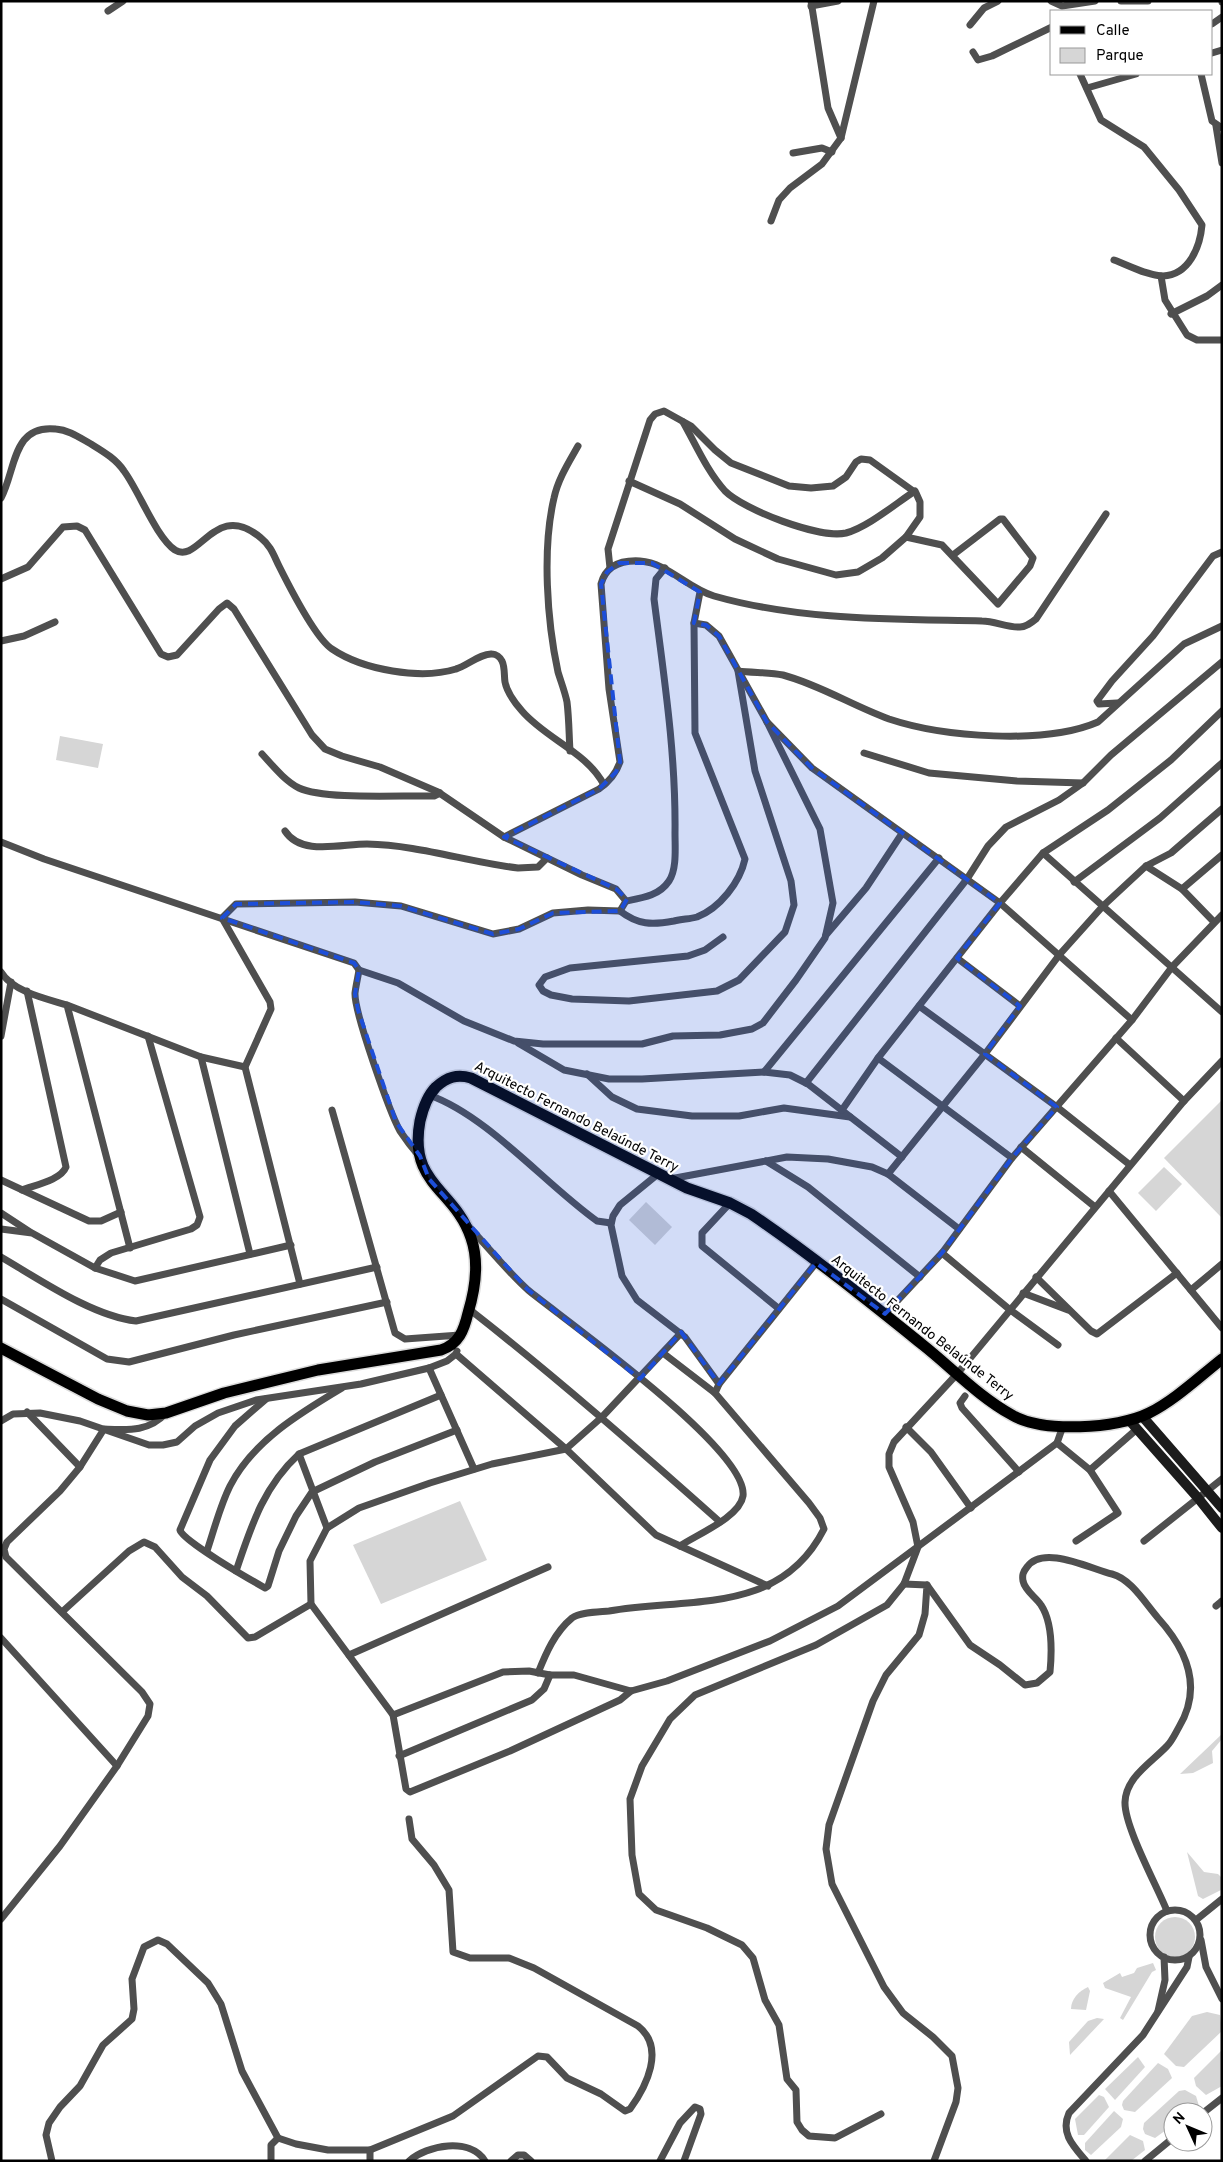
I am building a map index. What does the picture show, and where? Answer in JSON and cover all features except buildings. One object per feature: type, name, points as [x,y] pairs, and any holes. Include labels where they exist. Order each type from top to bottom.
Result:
[{"type":"main road","name":"Arquitecto Fernando Belaúnde Terry","points":[[429,1095],[452,1077],[458,1075],[471,1078],[687,1188],[730,1203],[773,1229],[885,1314],[957,1374],[1013,1416],[1026,1421],[1063,1426],[1129,1420],[1142,1416],[1161,1406],[1222,1359]]},
{"type":"main road","points":[[1,1348],[98,1399],[127,1411],[148,1415],[166,1413],[216,1395],[281,1378],[318,1370],[441,1350],[457,1345],[469,1310],[475,1258],[471,1235],[463,1221],[429,1180],[420,1156],[419,1128],[429,1095]]},
{"type":"street","points":[[108,11],[122,1]]},
{"type":"street","points":[[838,1],[811,4],[828,108],[841,138]]},
{"type":"street","points":[[771,221],[779,200],[790,188],[822,164],[841,138],[874,1]]},
{"type":"street","points":[[970,25],[984,8],[998,1]]},
{"type":"street","points":[[1052,1],[1063,9],[1095,1]]},
{"type":"street","points":[[1122,1],[1148,1]]},
{"type":"street","points":[[973,52],[978,60],[992,56],[1050,28]]},
{"type":"street","points":[[1080,75],[1102,120],[1144,147],[1179,190],[1202,225],[1198,250],[1187,264],[1174,274],[1161,276],[1114,260]]},
{"type":"street","points":[[1087,88],[1132,75]]},
{"type":"street","points":[[1202,75],[1212,121],[1219,127],[1222,163]]},
{"type":"street","points":[[793,153],[822,148],[832,152]]},
{"type":"street","points":[[1161,276],[1164,300],[1186,335],[1197,340],[1222,340]]},
{"type":"street","points":[[1172,314],[1207,296],[1222,285]]},
{"type":"street","points":[[610,568],[608,549],[630,481],[652,416],[664,411],[682,419],[700,433],[715,450],[731,463],[778,483],[806,488],[833,486],[846,477],[856,462],[867,459],[915,491],[920,502],[921,512],[918,521],[906,537],[890,552],[858,572],[843,576],[828,574],[778,559],[735,539],[680,504],[630,481]]},
{"type":"street","points":[[682,419],[703,460],[726,491],[738,500],[766,515],[823,534],[847,532],[915,491]]},
{"type":"street","points":[[1,498],[18,450],[27,437],[42,428],[67,431],[107,454],[120,465],[156,525],[176,550],[183,552],[191,550],[216,530],[228,524],[254,532],[272,550],[324,642],[334,650],[360,662],[388,670],[429,674],[459,668],[488,654],[496,655],[502,661],[506,685],[517,705],[531,720],[590,765],[604,786]]},
{"type":"street","points":[[570,751],[567,702],[558,672],[553,635],[548,568],[550,522],[554,496],[562,475],[578,446]]},
{"type":"street","points":[[504,837],[604,786],[613,777],[620,762],[609,689],[601,584],[610,568],[619,563],[632,561],[652,563],[665,568],[700,592],[792,611],[869,620],[984,621],[1021,627],[1036,619],[1106,514]]},
{"type":"street","points":[[906,537],[942,545],[998,604],[1030,566],[1033,558],[1003,519],[1000,519],[953,555]]},
{"type":"street","points":[[1,579],[28,567],[63,527],[76,526],[85,530],[161,654],[168,657],[177,655],[220,608],[227,603],[234,609],[312,735],[325,749],[380,767],[440,793],[504,837],[616,889],[626,901]]},
{"type":"street","points":[[1118,703],[1099,704],[1097,701],[1112,681],[1153,636],[1213,556],[1222,552]]},
{"type":"street","points":[[620,911],[626,901],[650,896],[662,889],[670,880],[674,862],[674,760],[654,599],[656,579],[665,568]]},
{"type":"street","points":[[222,918],[236,904],[355,902],[401,906],[493,934],[519,929],[553,912],[620,911],[640,923],[654,925],[698,916],[716,905],[742,873],[744,859],[695,733],[694,623],[700,592]]},
{"type":"street","points":[[1,641],[24,636],[55,622]]},
{"type":"street","points":[[694,623],[706,625],[719,636],[767,722],[820,828],[833,903],[824,938]]},
{"type":"street","points":[[738,671],[781,675],[889,719],[931,730],[1004,736],[1072,730],[1098,722],[1184,644],[1222,626]]},
{"type":"street","points":[[806,1083],[967,879],[988,846],[1006,827],[1059,800],[1083,783],[1111,755],[1222,662]]},
{"type":"street","points":[[723,936],[705,950],[688,956],[570,968],[545,977],[540,984],[543,991],[551,995],[572,999],[630,1000],[717,990],[739,980],[785,932],[794,905],[791,881],[755,771],[738,671]]},
{"type":"street","points":[[842,1110],[878,1058],[1000,903],[1043,853],[1108,810],[1171,760],[1222,711]]},
{"type":"street","points":[[767,722],[812,768],[901,834],[939,858],[1000,903],[1060,954],[1132,1020]]},
{"type":"street","points":[[864,753],[929,773],[1017,781],[1083,783]]},
{"type":"street","points":[[262,754],[285,778],[298,788],[309,792],[434,796],[440,793]]},
{"type":"street","points":[[1074,882],[1160,818],[1222,763]]},
{"type":"street","points":[[888,1174],[985,1054],[1060,954],[1102,906],[1146,866],[1171,853],[1222,809]]},
{"type":"street","points":[[285,831],[295,842],[310,847],[347,844],[391,846],[518,868],[538,867],[547,858]]},
{"type":"street","points":[[514,1041],[543,1044],[642,1044],[673,1036],[720,1035],[752,1029],[763,1023],[771,1014],[824,938],[866,888],[901,834]]},
{"type":"street","points":[[1,842],[44,860],[354,963],[359,970],[398,983],[464,1021],[514,1041],[564,1070],[608,1078],[642,1079],[764,1072],[790,1075],[806,1083],[902,1156]]},
{"type":"street","points":[[1043,853],[1222,1012]]},
{"type":"street","points":[[1182,890],[1222,855]]},
{"type":"street","points":[[764,1072],[939,858]]},
{"type":"street","points":[[1146,866],[1182,890],[1214,922]]},
{"type":"street","points":[[885,1314],[942,1252],[1012,1158],[1132,1020],[1172,967],[1222,914]]},
{"type":"street","points":[[222,918],[270,1002],[270,1008],[245,1066],[300,1284]]},
{"type":"street","points":[[957,958],[1020,1006]]},
{"type":"street","points":[[359,970],[355,994],[369,1046],[396,1122],[409,1145],[420,1156]]},
{"type":"street","points":[[1,972],[11,982],[27,991],[200,1057],[245,1066]]},
{"type":"street","points":[[1,1036],[11,982]]},
{"type":"street","points":[[22,1190],[58,1176],[64,1172],[66,1166],[27,991]]},
{"type":"street","points":[[67,1005],[130,1248]]},
{"type":"street","points":[[919,1006],[1057,1107],[1130,1165]]},
{"type":"street","points":[[95,1268],[100,1260],[111,1253],[191,1229],[197,1225],[200,1218],[148,1036]]},
{"type":"street","points":[[1116,1038],[1184,1101]]},
{"type":"street","points":[[200,1057],[250,1254]]},
{"type":"street","points":[[878,1058],[1012,1158]]},
{"type":"street","points":[[881,2114],[835,2138],[809,2136],[802,2130],[796,2122],[796,2090],[787,2078],[779,2025],[765,2000],[753,1958],[742,1945],[707,1928],[656,1910],[639,1894],[632,1855],[630,1799],[642,1766],[670,1719],[695,1695],[816,1644],[888,1605],[904,1584],[918,1547],[913,1522],[889,1467],[889,1454],[894,1442],[957,1374],[1108,1191],[1184,1101],[1222,1060]]},
{"type":"street","points":[[586,1074],[612,1097],[637,1109],[692,1116],[739,1116],[784,1108],[850,1117]]},
{"type":"street","points":[[429,1095],[452,1106],[477,1122],[597,1221],[611,1223]]},
{"type":"street","points":[[332,1110],[396,1333],[400,1337],[457,1345],[640,1522],[656,1535],[768,1586]]},
{"type":"street","points":[[1021,1147],[1095,1207]]},
{"type":"street","points":[[719,1384],[681,1333],[642,1305],[628,1288],[622,1276],[611,1223],[620,1205],[663,1176],[787,1157],[806,1156],[872,1168],[888,1174],[959,1229]]},
{"type":"street","points":[[766,1161],[808,1187],[920,1277]]},
{"type":"street","points":[[1,1180],[89,1221],[101,1221],[121,1212]]},
{"type":"street","points":[[1108,1191],[1222,1328]]},
{"type":"street","points":[[730,1203],[702,1233],[702,1246],[778,1308]]},
{"type":"street","points":[[1,1213],[32,1233],[95,1268],[135,1281],[291,1245]]},
{"type":"street","points":[[463,1221],[527,1289],[576,1325],[702,1431],[732,1466],[743,1488],[740,1506],[720,1522],[680,1546]]},
{"type":"street","points":[[1,1229],[32,1233]]},
{"type":"street","points":[[942,1252],[1009,1309],[1058,1345]]},
{"type":"street","points":[[1,1257],[63,1293],[119,1319],[136,1321],[377,1266]]},
{"type":"street","points":[[715,1393],[719,1384],[816,1262]]},
{"type":"street","points":[[1191,1290],[1222,1264]]},
{"type":"street","points":[[1036,1277],[1091,1331],[1097,1334],[1177,1273]]},
{"type":"street","points":[[1023,1293],[1071,1311]]},
{"type":"street","points":[[1,1299],[107,1359],[129,1362],[234,1335],[387,1302]]},
{"type":"street","points":[[469,1310],[535,1360],[720,1522]]},
{"type":"street","points":[[681,1333],[640,1379],[566,1449],[474,1469],[359,1508],[327,1528],[310,1561],[311,1604],[393,1716],[406,1789],[410,1792],[510,1751],[598,1711],[620,1700],[631,1691],[667,1682],[770,1641],[838,1606],[1058,1443],[1063,1426]]},
{"type":"street","points":[[1,1421],[12,1414],[27,1412],[80,1421],[149,1445],[163,1445],[176,1442],[195,1426],[218,1413],[266,1399],[347,1386],[429,1368],[447,1362],[457,1345]]},
{"type":"street","points":[[538,1672],[546,1652],[556,1636],[574,1616],[630,1607],[708,1602],[762,1590],[806,1556],[816,1544],[824,1529],[820,1518],[809,1503],[715,1393],[663,1352]]},
{"type":"street","points":[[429,1368],[474,1469]]},
{"type":"street","points":[[207,1551],[230,1486],[254,1453],[298,1414],[347,1386]]},
{"type":"street","points":[[236,1571],[258,1510],[284,1468],[299,1454],[441,1395]]},
{"type":"street","points":[[965,1396],[960,1403],[962,1408],[1019,1472]]},
{"type":"street","points":[[266,1399],[235,1426],[210,1460],[180,1530],[183,1535],[265,1588],[268,1586],[279,1551],[296,1516],[312,1492],[374,1462],[457,1430]]},
{"type":"street","points":[[27,1412],[80,1467]]},
{"type":"street","points":[[104,1429],[126,1430],[150,1426],[166,1413]]},
{"type":"street","points":[[1142,1416],[1222,1508]]},
{"type":"street","points":[[1129,1420],[1222,1528]]},
{"type":"street","points":[[906,1427],[931,1452],[971,1508]]},
{"type":"street","points":[[1,1919],[60,1846],[117,1766],[148,1716],[150,1704],[142,1692],[6,1557],[4,1549],[6,1542],[60,1491],[80,1467],[104,1429]]},
{"type":"street","points":[[1090,1470],[1138,1429]]},
{"type":"street","points":[[1058,1443],[1090,1470],[1118,1513],[1076,1541]]},
{"type":"street","points":[[299,1454],[327,1528]]},
{"type":"street","points":[[1144,1541],[1222,1479]]},
{"type":"street","points":[[62,1612],[129,1551],[144,1542],[155,1547],[182,1577],[207,1596],[248,1638],[256,1637],[311,1604]]},
{"type":"street","points":[[927,1585],[970,1645],[1025,1685],[1037,1683],[1050,1672],[1048,1623],[1041,1605],[1023,1583],[1023,1573],[1029,1564],[1037,1560],[1047,1557],[1074,1561],[1123,1579],[1165,1625],[1187,1661],[1192,1692],[1184,1719],[1169,1744],[1134,1775],[1125,1802],[1130,1830],[1167,1911]]},
{"type":"street","points":[[348,1655],[548,1567]]},
{"type":"street","points":[[904,1584],[927,1585]]},
{"type":"street","points":[[927,1585],[925,1614],[919,1635],[886,1674],[873,1701],[829,1825],[826,1849],[832,1884],[884,1987],[903,2013],[933,2037],[952,2056],[958,2088],[956,2102],[934,2161]]},
{"type":"street","points":[[1,1638],[117,1766]]},
{"type":"street","points":[[393,1716],[503,1672],[574,1675],[631,1691]]},
{"type":"street","points":[[399,1756],[532,1700],[544,1689],[550,1675]]},
{"type":"street","points":[[52,2161],[46,2135],[49,2123],[60,2107],[80,2086],[103,2046],[132,2019],[134,2009],[132,1979],[144,1947],[158,1940],[167,1944],[208,1983],[221,2004],[242,2071],[278,2138],[320,2149],[370,2150],[453,2116],[538,2056],[547,2057],[567,2078],[601,2094],[625,2111],[630,2109],[643,2091],[650,2073],[652,2048],[650,2038],[638,2026],[534,1968],[509,1958],[470,1958],[453,1952],[449,1890],[434,1865],[412,1839],[409,1819]]},
{"type":"street","points":[[1196,1920],[1222,1899]]},
{"type":"street","points":[[1201,1940],[1196,1950],[1189,1957],[1179,1961],[1164,1957],[1152,1946],[1150,1936],[1152,1926],[1158,1917],[1167,1911],[1178,1910],[1188,1913],[1196,1920],[1200,1929],[1206,1967],[1222,2000]]},
{"type":"street","points":[[1156,2016],[1165,1980],[1164,1957]]},
{"type":"street","points":[[1086,2161],[1066,2137],[1065,2124],[1068,2113],[1143,2035],[1187,1967],[1189,1957]]},
{"type":"street","points":[[660,2161],[680,2123],[695,2107],[700,2109],[701,2114],[684,2161]]},
{"type":"street","points":[[271,2161],[270,2150],[274,2140],[278,2138]]},
{"type":"street","points":[[408,2161],[414,2156],[447,2145],[472,2150],[482,2156],[485,2161]]},
{"type":"street","points":[[1145,2161],[1163,2146]]},
{"type":"street","points":[[370,2150],[370,2161]]},
{"type":"street","points":[[511,2161],[518,2155],[524,2155],[531,2161]]},
{"type":"highlighted area","points":[[619,563],[652,563],[700,592],[694,623],[706,625],[719,636],[767,722],[812,768],[1000,903],[957,958],[1020,1006],[985,1054],[1057,1107],[1012,1158],[942,1253],[885,1314],[816,1263],[719,1384],[681,1332],[640,1379],[527,1289],[429,1179],[420,1156],[396,1122],[369,1046],[355,994],[359,970],[354,963],[222,918],[236,904],[355,902],[401,906],[493,934],[519,929],[553,913],[620,911],[627,899],[616,889],[504,837],[599,789],[616,772],[620,762],[601,584],[607,572]]},
{"type":"green space","points":[[60,736],[103,744],[98,768],[56,760]]},
{"type":"green space","points":[[1222,1100],[1222,1216],[1221,1217],[1164,1158]]},
{"type":"green space","points":[[1164,1167],[1182,1184],[1156,1211],[1138,1193]]},
{"type":"green space","points":[[646,1202],[672,1227],[655,1245],[629,1220]]},
{"type":"green space","points":[[460,1501],[487,1560],[381,1604],[353,1545]]},
{"type":"green space","points":[[1222,1734],[1222,1739],[1212,1751],[1213,1763],[1193,1773],[1180,1774]]},
{"type":"green space","points":[[1187,1852],[1204,1872],[1218,1874],[1222,1878],[1221,1890],[1203,1899],[1198,1896]]},
{"type":"green space","points":[[1179,1917],[1186,1920],[1192,1926],[1195,1937],[1194,1945],[1186,1954],[1179,1957],[1171,1957],[1164,1954],[1156,1945],[1155,1933],[1158,1926],[1167,1918]]},
{"type":"green space","points":[[1153,1963],[1156,1970],[1152,1972],[1123,2020],[1120,2018],[1131,1997],[1105,1988],[1103,1983],[1120,1973],[1122,1977],[1134,1973],[1137,1968]]},
{"type":"green space","points":[[1088,1987],[1090,1991],[1086,2010],[1071,2009],[1072,2002],[1076,1996]]},
{"type":"green space","points":[[1207,2012],[1220,2015],[1222,2031],[1184,2067],[1176,2066],[1164,2054],[1192,2016]]},
{"type":"green space","points":[[1097,2018],[1104,2019],[1070,2055],[1069,2042],[1088,2021]]},
{"type":"green space","points":[[1222,2050],[1222,2086],[1206,2095],[1196,2086],[1194,2078]]},
{"type":"green space","points":[[1138,2057],[1145,2067],[1115,2100],[1105,2089]]},
{"type":"green space","points":[[1158,2063],[1168,2069],[1172,2078],[1135,2112],[1124,2110],[1123,2101]]},
{"type":"green space","points":[[1185,2090],[1196,2096],[1198,2102],[1167,2102],[1179,2091]]},
{"type":"green space","points":[[1099,2095],[1104,2097],[1109,2107],[1084,2135],[1078,2135],[1075,2119]]},
{"type":"green space","points":[[1163,2106],[1163,2132],[1155,2138],[1145,2134],[1143,2129],[1144,2123]]},
{"type":"green space","points":[[1114,2111],[1123,2119],[1121,2127],[1091,2155],[1085,2150],[1085,2143]]},
{"type":"green space","points":[[1130,2135],[1143,2141],[1145,2150],[1131,2161],[1104,2161]]}]
